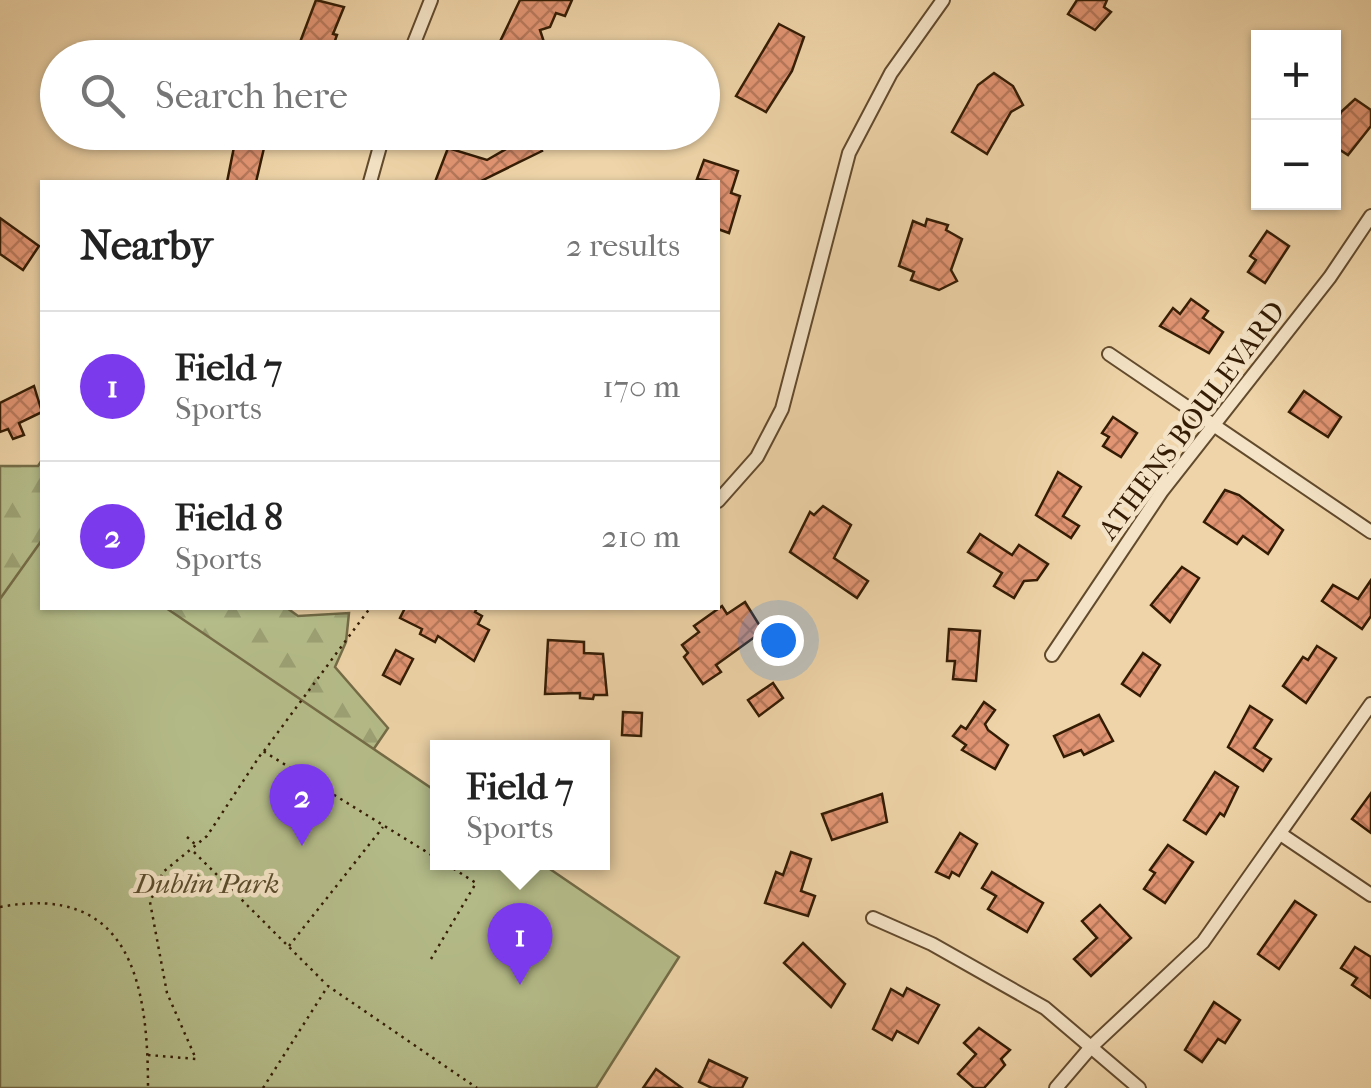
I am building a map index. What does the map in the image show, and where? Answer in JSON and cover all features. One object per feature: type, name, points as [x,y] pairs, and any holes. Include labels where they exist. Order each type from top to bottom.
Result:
[{"type":"street","points":[[415,40],[431,0]]},
{"type":"street","points":[[720,499],[757,457],[782,409],[849,153],[890,73],[943,0]]},
{"type":"street","points":[[371,180],[379,150]]},
{"type":"street","name":"ATHENS BOULEVARD","points":[[1052,655],[1162,491],[1330,278],[1371,216]]},
{"type":"street","points":[[1109,354],[1371,532]]},
{"type":"street","points":[[1056,1088],[1092,1047],[1203,942],[1371,704]]},
{"type":"street","points":[[1282,835],[1371,895]]},
{"type":"street","points":[[873,918],[932,944],[1045,1008],[1139,1088]]},
{"type":"path","points":[[148,1055],[196,1058],[167,993],[150,902],[163,872],[197,846],[369,610]]},
{"type":"path","points":[[263,752],[430,854]]},
{"type":"path","points":[[286,948],[384,826]]},
{"type":"path","points":[[187,837],[197,846]]},
{"type":"path","points":[[193,851],[328,986],[477,1088]]},
{"type":"path","points":[[432,959],[476,883],[456,870]]},
{"type":"path","points":[[0,907],[47,904],[101,922],[118,938],[134,970],[148,1055],[148,1088]]},
{"type":"path","points":[[262,1088],[328,986]]},
{"type":"green space","points":[[40,463],[40,610],[290,610],[298,616],[349,613],[346,642],[335,667],[388,728],[354,778],[0,742],[0,466]]},
{"type":"green space","name":"Dublin Park","points":[[40,543],[40,610],[169,610],[430,787],[430,870],[551,870],[679,957],[596,1088],[0,1088],[0,599]]},
{"type":"building","points":[[316,0],[344,7],[333,34],[337,35],[335,40],[301,40]]},
{"type":"building","points":[[520,0],[572,0],[565,16],[556,13],[550,27],[540,30],[543,40],[501,40]]},
{"type":"building","points":[[1077,0],[1107,0],[1104,7],[1111,12],[1095,30],[1068,14]]},
{"type":"building","points":[[779,24],[804,37],[792,71],[766,112],[736,96]]},
{"type":"building","points":[[994,73],[1013,86],[1023,105],[1011,112],[987,154],[952,132],[978,85]]},
{"type":"building","points":[[1355,99],[1371,110],[1371,126],[1348,155],[1341,150],[1341,112]]},
{"type":"building","points":[[233,150],[264,150],[256,180],[227,180]]},
{"type":"building","points":[[447,150],[487,160],[504,150],[542,151],[483,180],[436,180]]},
{"type":"building","points":[[704,160],[738,171],[731,193],[740,196],[729,233],[720,230],[720,180],[697,179]]},
{"type":"building","points":[[0,218],[39,246],[23,270],[0,254]]},
{"type":"building","points":[[927,219],[948,225],[946,230],[962,239],[951,270],[957,281],[939,290],[911,280],[914,272],[899,266],[913,221],[925,226]]},
{"type":"building","points":[[1267,231],[1289,246],[1265,283],[1248,272],[1256,260],[1250,256]]},
{"type":"building","points":[[1191,299],[1208,311],[1203,318],[1223,332],[1209,353],[1160,326],[1173,308],[1180,314]]},
{"type":"building","points":[[34,386],[40,413],[19,423],[24,435],[13,439],[8,429],[0,432],[0,403]]},
{"type":"building","points":[[1304,391],[1341,417],[1328,437],[1289,412]]},
{"type":"building","points":[[1113,417],[1137,433],[1121,457],[1103,446],[1109,437],[1102,433]]},
{"type":"building","points":[[1058,472],[1081,487],[1063,516],[1079,526],[1071,538],[1036,515]]},
{"type":"building","points":[[1225,490],[1239,495],[1283,530],[1268,554],[1243,536],[1237,544],[1204,522]]},
{"type":"building","points":[[823,506],[851,525],[834,558],[868,581],[857,598],[790,552],[810,512],[814,515]]},
{"type":"building","points":[[980,534],[1012,555],[1019,545],[1048,564],[1037,580],[1024,581],[1014,598],[994,586],[1002,573],[968,552]]},
{"type":"building","points":[[1182,567],[1199,578],[1170,622],[1151,605]]},
{"type":"building","points":[[1371,580],[1371,616],[1362,629],[1322,601],[1333,585],[1358,599]]},
{"type":"building","points":[[745,602],[763,631],[716,665],[721,672],[703,684],[684,657],[688,653],[682,645],[699,632],[694,626],[722,606],[727,614]]},
{"type":"building","points":[[404,610],[476,610],[482,616],[478,624],[489,630],[474,661],[438,636],[435,642],[420,634],[422,629],[400,618]]},
{"type":"building","points":[[949,629],[980,631],[976,681],[953,679],[955,661],[947,661]]},
{"type":"building","points":[[548,640],[584,642],[584,653],[603,654],[607,695],[594,695],[593,699],[580,698],[580,693],[545,694]]},
{"type":"building","points":[[1317,646],[1336,658],[1306,703],[1283,686],[1303,657],[1308,660]]},
{"type":"building","points":[[396,650],[413,659],[400,684],[383,675]]},
{"type":"building","points":[[1143,653],[1160,665],[1140,696],[1122,684]]},
{"type":"building","points":[[773,683],[783,698],[759,716],[748,700]]},
{"type":"building","points":[[984,702],[995,710],[985,724],[988,730],[1008,745],[995,769],[962,750],[966,745],[953,736],[961,726],[966,729]]},
{"type":"building","points":[[1250,706],[1272,720],[1254,748],[1271,759],[1263,771],[1228,747]]},
{"type":"building","points":[[623,712],[642,713],[641,736],[622,735]]},
{"type":"building","points":[[1099,715],[1113,741],[1084,755],[1081,750],[1064,757],[1054,736]]},
{"type":"building","points":[[1215,772],[1238,787],[1224,816],[1220,813],[1206,834],[1184,820]]},
{"type":"building","points":[[1371,793],[1371,833],[1352,819]]},
{"type":"building","points":[[882,794],[887,822],[832,840],[822,814]]},
{"type":"building","points":[[960,833],[977,844],[959,876],[952,872],[949,878],[936,872]]},
{"type":"building","points":[[1168,845],[1193,862],[1165,903],[1144,889],[1155,873],[1150,870]]},
{"type":"building","points":[[791,852],[811,859],[801,891],[815,896],[808,916],[765,903],[776,872],[783,875]]},
{"type":"building","points":[[992,872],[1043,903],[1027,932],[988,909],[996,896],[982,888]]},
{"type":"building","points":[[1295,901],[1316,915],[1279,969],[1258,954]]},
{"type":"building","points":[[1100,905],[1131,938],[1091,976],[1074,959],[1097,938],[1082,921]]},
{"type":"building","points":[[803,943],[845,984],[831,1007],[784,963]]},
{"type":"building","points":[[1355,947],[1371,957],[1371,998],[1352,985],[1357,978],[1341,968]]},
{"type":"building","points":[[907,988],[939,1005],[918,1043],[897,1031],[892,1040],[873,1029],[891,989],[903,996]]},
{"type":"building","points":[[1214,1002],[1240,1020],[1225,1043],[1218,1039],[1202,1062],[1185,1050]]},
{"type":"building","points":[[979,1028],[1010,1050],[1001,1059],[1005,1065],[984,1088],[974,1088],[958,1074],[976,1054],[964,1043]]},
{"type":"building","points":[[709,1060],[747,1078],[742,1088],[712,1088],[699,1082]]},
{"type":"building","points":[[656,1069],[682,1088],[643,1088]]},
{"type":"place","name":"Field 8","points":[[302,846]]},
{"type":"place","name":"Field 7","points":[[520,985]]}]
